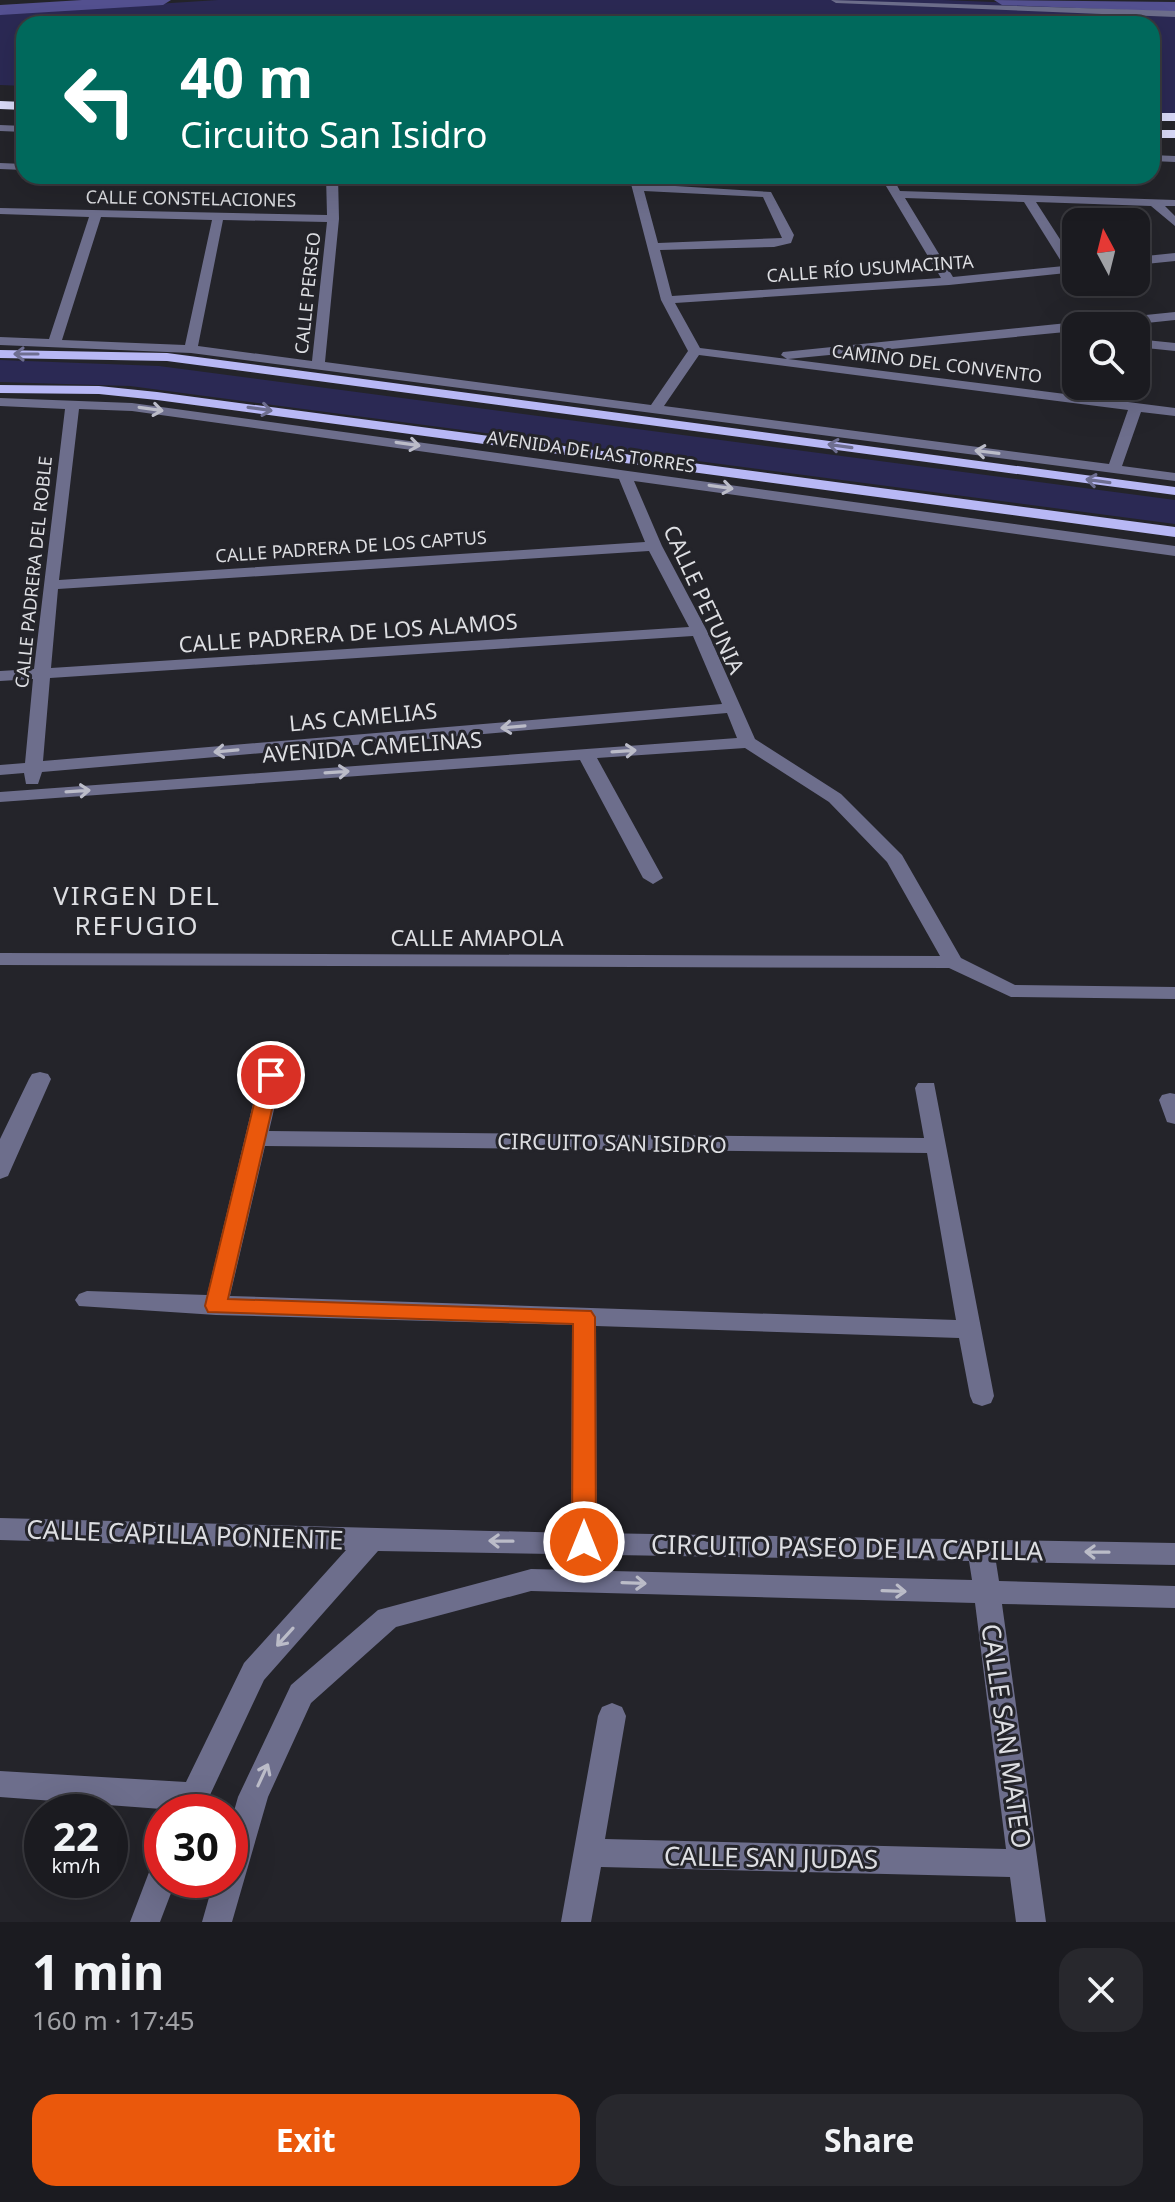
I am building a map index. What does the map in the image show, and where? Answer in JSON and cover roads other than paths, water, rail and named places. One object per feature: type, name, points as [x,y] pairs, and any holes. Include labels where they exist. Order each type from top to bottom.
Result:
[{"type":"main road","name":"AVENIDA DE LAS TORRES","points":[[0,354],[167,357],[1175,491]]},
{"type":"main road","name":"AVENIDA DE LAS TORRES","points":[[0,389],[99,390],[157,396],[1175,532]]},
{"type":"street","points":[[836,0],[1175,14]]},
{"type":"street","name":"CALLE PERSEO","points":[[318,365],[333,219],[332,184]]},
{"type":"street","points":[[637,184],[667,300],[695,351],[655,409]]},
{"type":"street","points":[[653,247],[774,243],[787,240],[788,235],[767,194],[659,184]]},
{"type":"street","points":[[891,184],[949,281]]},
{"type":"street","points":[[898,194],[1175,203]]},
{"type":"street","points":[[1028,199],[1062,250]]},
{"type":"street","points":[[1155,203],[1175,223]]},
{"type":"street","name":"CALLE CONSTELACIONES","points":[[0,211],[333,219]]},
{"type":"street","points":[[55,341],[96,214]]},
{"type":"street","points":[[191,349],[218,217]]},
{"type":"street","points":[[1150,260],[1175,257]]},
{"type":"street","name":"CALLE RÍO USUMACINTA","points":[[667,300],[949,281],[1062,269]]},
{"type":"street","points":[[1150,319],[1175,316]]},
{"type":"street","points":[[753,358],[1062,328]]},
{"type":"street","points":[[1034,331],[1062,334]]},
{"type":"street","points":[[0,341],[191,349],[1175,477]]},
{"type":"street","points":[[1150,344],[1175,347]]},
{"type":"street","name":"CAMINO DEL CONVENTO","points":[[695,351],[1175,412]]},
{"type":"street","name":"AVENIDA DE LAS TORRES","points":[[0,402],[132,407],[1175,551]]},
{"type":"street","name":"CALLE PADRERA DEL ROBLE","points":[[31,794],[50,585],[73,403]]},
{"type":"street","points":[[1114,469],[1136,407]]},
{"type":"street","name":"CALLE PETUNIA","points":[[624,473],[654,546],[699,631],[748,742]]},
{"type":"street","name":"CALLE PADRERA DE LOS CAPTUS","points":[[50,585],[654,546]]},
{"type":"street","name":"CALLE PADRERA DE LOS ALAMOS","points":[[0,676],[699,631]]},
{"type":"street","name":"LAS CAMELIAS","points":[[0,770],[731,708]]},
{"type":"street","points":[[748,742],[835,798],[895,859],[953,962],[1011,991],[1175,993]]},
{"type":"street","name":"AVENIDA CAMELINAS","points":[[0,797],[748,742]]},
{"type":"street","points":[[586,754],[653,878]]},
{"type":"street","name":"CALLE AMAPOLA","points":[[0,959],[953,962]]},
{"type":"street","points":[[216,1306],[271,1075]]},
{"type":"street","points":[[0,1171],[5,1143],[40,1079]]},
{"type":"street","points":[[926,1088],[982,1396]]},
{"type":"street","name":"CIRCUITO SAN ISIDRO","points":[[256,1138],[936,1146]]},
{"type":"street","points":[[87,1300],[969,1329]]},
{"type":"street","points":[[584,1317],[584,1542]]},
{"type":"street","name":"CALLE CAPILLA PONIENTE","points":[[0,1529],[371,1540]]},
{"type":"street","points":[[195,1794],[254,1672],[371,1540]]},
{"type":"street","name":"CIRCUITO PASEO DE LA CAPILLA","points":[[371,1540],[1175,1554]]},
{"type":"street","name":"CALLE SAN MATEO","points":[[981,1549],[1031,1922]]},
{"type":"street","name":"CIRCUITO PASEO DE LA CAPILLA","points":[[248,1814],[301,1694],[388,1618],[531,1580],[1175,1597]]},
{"type":"street","points":[[576,1922],[612,1716]]},
{"type":"street","points":[[0,1784],[144,1799]]},
{"type":"street","name":"CALLE SAN JUDAS","points":[[588,1853],[1025,1863]]},
{"type":"street","points":[[145,1922],[154,1898]]},
{"type":"street","name":"CIRCUITO PASEO DE LA CAPILLA","points":[[217,1922],[224,1898]]},
{"type":"waterway","points":[[0,10],[163,0]]},
{"type":"waterway","points":[[1002,0],[1175,7]]},
{"type":"district","name":"VIRGEN DEL REFUGIO","points":[[137,910]]}]
